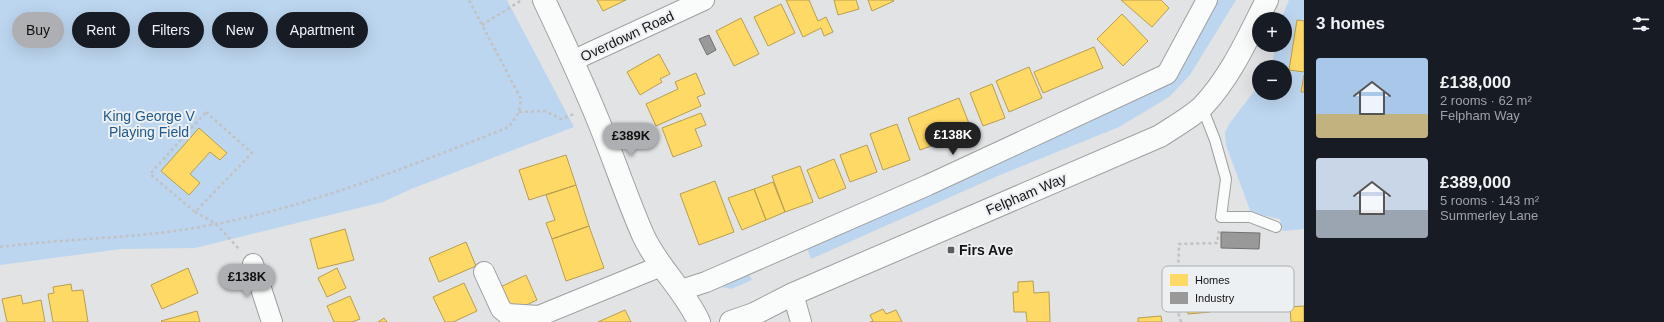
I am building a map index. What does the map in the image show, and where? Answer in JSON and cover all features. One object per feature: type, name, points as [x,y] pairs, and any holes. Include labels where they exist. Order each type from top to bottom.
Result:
[{"type":"main road","points":[[544,0],[593,108],[644,236],[661,266],[681,290],[692,307],[698,322]]},
{"type":"main road","name":"Felpham Way","points":[[731,322],[754,314],[793,294],[1160,136],[1202,107],[1224,79],[1241,52],[1267,0]]},
{"type":"street","name":"Overdown Road","points":[[572,61],[704,0]]},
{"type":"street","points":[[681,290],[706,282],[928,185],[1167,74],[1207,0]]},
{"type":"street","points":[[253,264],[272,322]]},
{"type":"street","points":[[484,272],[501,309],[507,314],[539,316],[661,266]]},
{"type":"street","points":[[793,294],[801,322]]},
{"type":"lane","points":[[1202,107],[1226,179],[1221,217],[1250,218],[1276,227]]},
{"type":"path","points":[[0,247],[80,238],[130,236],[216,224],[282,208],[360,185],[509,127],[519,112],[521,99],[468,0]]},
{"type":"path","points":[[482,25],[522,0]]},
{"type":"path","points":[[519,112],[545,111],[561,119],[593,108]]},
{"type":"path","points":[[195,212],[252,153],[206,112],[150,174],[195,212],[216,224],[253,264]]},
{"type":"path","points":[[1178,266],[1179,244],[1217,243],[1221,217]]},
{"type":"path","points":[[1178,312],[1181,322]]},
{"type":"green space","name":"King George V Playing Field","points":[[0,0],[507,0],[574,127],[411,189],[383,202],[195,248],[121,249],[0,265]]},
{"type":"green space","points":[[1217,0],[1236,0],[1190,75],[1169,97],[1119,127],[1000,175],[811,259],[805,243],[1169,77]]},
{"type":"green space","points":[[1289,0],[1304,0],[1304,229],[1283,231],[1280,219],[1251,213],[1226,145],[1225,133],[1229,124],[1252,94],[1252,100],[1292,100],[1292,60],[1273,60],[1274,52],[1292,52],[1292,12],[1284,12]]},
{"type":"green space","points":[[747,270],[752,280],[731,289],[714,285]]},
{"type":"building: Homes","points":[[597,0],[626,0],[603,11]]},
{"type":"building: Homes","points":[[786,0],[809,0],[818,21],[826,17],[833,32],[824,36],[821,28],[803,37]]},
{"type":"building: Homes","points":[[834,0],[856,0],[859,9],[838,15]]},
{"type":"building: Homes","points":[[868,0],[893,0],[894,1],[872,11]]},
{"type":"building: Homes","points":[[1121,0],[1161,0],[1169,8],[1152,27]]},
{"type":"building: Homes","points":[[781,4],[795,33],[768,46],[754,17]]},
{"type":"building: Homes","points":[[1122,14],[1148,41],[1123,66],[1097,39]]},
{"type":"building: Homes","points":[[741,18],[759,54],[734,66],[716,31]]},
{"type":"building: Homes","points":[[1297,20],[1304,21],[1304,72],[1292,70],[1292,60],[1291,60]]},
{"type":"building: Homes","points":[[1094,47],[1103,68],[1043,93],[1034,72]]},
{"type":"building: Homes","points":[[659,54],[670,74],[660,79],[662,82],[640,95],[627,72]]},
{"type":"building: Homes","points":[[1029,67],[1042,98],[1009,112],[996,81]]},
{"type":"building: Homes","points":[[696,73],[705,94],[697,97],[701,106],[656,126],[646,104],[678,89],[675,82]]},
{"type":"building: Homes","points":[[1304,75],[1304,92],[1301,92]]},
{"type":"building: Homes","points":[[992,84],[1005,118],[983,126],[970,93]]},
{"type":"building: Homes","points":[[959,98],[972,131],[920,150],[908,118]]},
{"type":"building: Homes","points":[[701,113],[706,125],[695,129],[702,146],[673,157],[662,128]]},
{"type":"building: Homes","points":[[897,124],[910,160],[883,170],[870,134]]},
{"type":"building: Homes","points":[[199,128],[227,153],[220,160],[210,152],[190,174],[200,183],[189,195],[161,171]]},
{"type":"building: Homes","points":[[867,145],[877,172],[850,182],[840,155]]},
{"type":"building: Homes","points":[[566,155],[576,185],[529,200],[519,170]]},
{"type":"building: Homes","points":[[834,159],[846,188],[819,199],[807,170]]},
{"type":"building: Homes","points":[[800,166],[813,202],[785,212],[772,176]]},
{"type":"building: Homes","points":[[715,181],[734,232],[699,245],[680,194]]},
{"type":"building: Homes","points":[[773,182],[785,212],[766,220],[754,189]]},
{"type":"building: Homes","points":[[576,185],[589,226],[552,239],[546,223],[555,220],[546,195]]},
{"type":"building: Homes","points":[[754,189],[766,220],[742,230],[728,198]]},
{"type":"building: Homes","points":[[589,226],[604,268],[566,281],[552,239]]},
{"type":"building: Homes","points":[[345,229],[354,260],[318,269],[310,239]]},
{"type":"building: Homes","points":[[466,242],[476,266],[439,282],[429,258]]},
{"type":"building: Homes","points":[[188,268],[198,293],[162,309],[151,285]]},
{"type":"building: Homes","points":[[337,268],[346,288],[327,297],[318,278]]},
{"type":"building: Homes","points":[[526,275],[537,300],[507,314],[496,289]]},
{"type":"building: Homes","points":[[1033,281],[1034,293],[1049,292],[1050,322],[1027,322],[1026,312],[1014,312],[1013,292],[1018,292],[1018,282]]},
{"type":"building: Homes","points":[[464,283],[477,311],[453,322],[445,322],[433,297]]},
{"type":"building: Homes","points":[[71,284],[72,291],[83,290],[88,322],[53,322],[48,294],[54,293],[53,287]]},
{"type":"building: Homes","points":[[21,295],[23,304],[41,300],[45,322],[7,322],[2,299]]},
{"type":"building: Homes","points":[[350,296],[360,319],[352,322],[334,322],[327,306]]},
{"type":"building: Homes","points":[[1304,306],[1304,322],[1291,322],[1290,312],[1294,312],[1294,307]]},
{"type":"building: Homes","points":[[883,309],[886,314],[896,310],[902,322],[870,322],[873,321],[870,315]]},
{"type":"building: Homes","points":[[625,310],[631,322],[598,322]]},
{"type":"building: Homes","points":[[197,311],[200,322],[161,321]]},
{"type":"building: Homes","points":[[1188,312],[1210,312],[1188,314]]},
{"type":"building: Homes","points":[[1161,316],[1162,322],[1138,322],[1138,318]]},
{"type":"building: Homes","points":[[384,318],[387,322],[378,322]]},
{"type":"building: Industry","points":[[709,35],[716,50],[707,55],[699,39]]},
{"type":"building: Industry","points":[[1221,232],[1260,233],[1259,249],[1221,248]]},
{"type":"place","name":"Firs Ave","points":[[951,250]]}]
